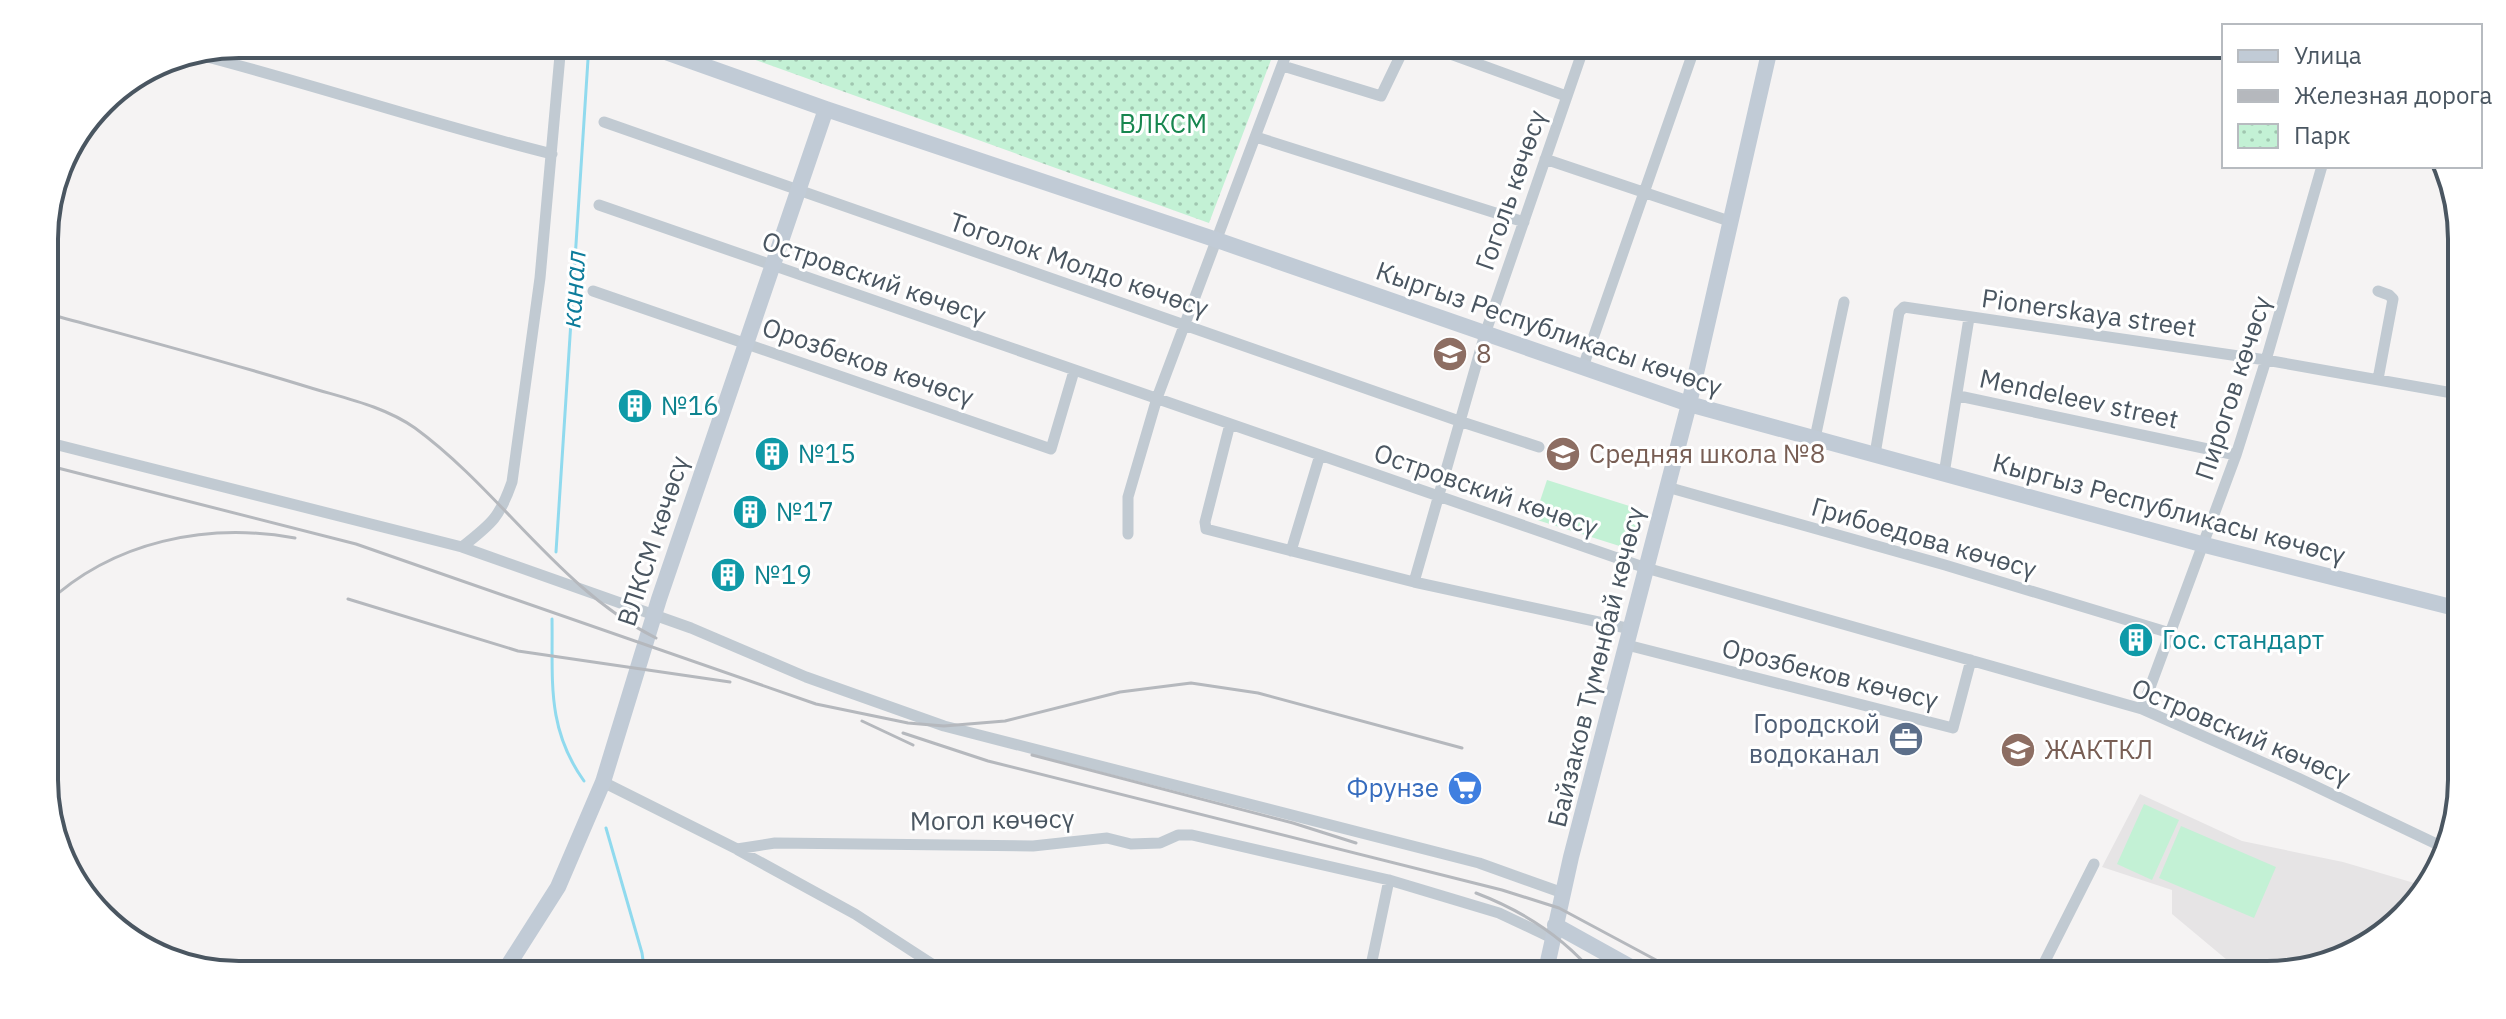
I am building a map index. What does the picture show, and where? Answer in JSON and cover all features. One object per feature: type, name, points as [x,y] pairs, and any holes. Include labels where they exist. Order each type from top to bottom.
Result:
[{"type":"main road","name":"Кыргыз Республикасы көчөсү","points":[[682,58],[1689,404],[2205,545],[2448,606]]},
{"type":"main road","name":"Байзаков Түмөнбай көчөсү","points":[[1548,961],[1689,404],[1766,58]]},
{"type":"main road","name":"ВЛКСМ көчөсү","points":[[511,961],[558,887],[603,782],[654,614],[826,109]]},
{"type":"main road","points":[[1554,932],[1615,961]]},
{"type":"street","points":[[462,547],[494,522],[512,482],[540,278],[560,58]]},
{"type":"street","points":[[1128,534],[1128,497],[1157,398],[1286,58]]},
{"type":"street","points":[[1283,66],[1381,96],[1399,58]]},
{"type":"street","points":[[1462,58],[1566,96]]},
{"type":"street","name":"Гоголь көчөсү","points":[[1414,582],[1485,334],[1580,58]]},
{"type":"street","points":[[1583,367],[1691,58]]},
{"type":"street","points":[[218,60],[461,131],[552,154]]},
{"type":"street","name":"Тоголок Молдо көчөсү","points":[[604,122],[1539,447]]},
{"type":"street","points":[[1256,137],[1524,222]]},
{"type":"street","points":[[1545,159],[1732,222]]},
{"type":"street","name":"Пирогов көчөсү","points":[[2142,709],[2236,455],[2321,168]]},
{"type":"street","name":"Островский көчөсү","points":[[599,205],[1646,568],[2142,709],[2436,844]]},
{"type":"street","name":"Орозбеков көчөсү","points":[[593,291],[1051,449],[1074,371]]},
{"type":"street","points":[[2378,291],[2393,299],[2378,379]]},
{"type":"street","points":[[1815,438],[1844,302]]},
{"type":"street","name":"Pionerskaya street","points":[[1875,454],[1899,312],[1904,307],[2266,360],[2448,392]]},
{"type":"street","points":[[1944,474],[1959,396],[1969,318]]},
{"type":"street","name":"Mendeleev street","points":[[1959,396],[2236,455]]},
{"type":"street","points":[[1230,424],[1205,522],[1206,529],[1629,637]]},
{"type":"street","points":[[58,445],[462,547],[654,614],[806,677],[944,726],[1479,863],[1563,893]]},
{"type":"street","points":[[1291,551],[1320,455]]},
{"type":"street","name":"Грибоедова көчөсү","points":[[1667,487],[1945,565],[2170,633]]},
{"type":"street","name":"Орозбеков көчөсү","points":[[1629,637],[1953,728],[1971,660]]},
{"type":"street","points":[[603,782],[737,849],[855,914],[927,961]]},
{"type":"street","name":"Могол көчөсү","points":[[737,849],[775,843],[1033,846],[1107,838],[1131,844],[1160,843],[1178,835],[1192,835],[1389,880],[1554,932]]},
{"type":"street","points":[[2045,961],[2094,864]]},
{"type":"street","points":[[1372,961],[1389,880]]},
{"type":"shaded area","points":[[2140,794],[2242,841],[2343,862],[2416,883],[2377,924],[2347,942],[2303,958],[2228,961],[2172,914],[2172,890],[2102,867]]},
{"type":"green space","name":"ВЛКСМ","points":[[750,58],[1272,58],[1209,223]]},
{"type":"green space","points":[[1547,480],[1642,510],[1629,549],[1534,519]]},
{"type":"green space","points":[[2144,804],[2179,820],[2152,880],[2117,864]]},
{"type":"green space","points":[[2181,826],[2276,867],[2254,918],[2159,878]]},
{"type":"waterway","name":"канал","points":[[556,552],[588,58]]},
{"type":"waterway","points":[[552,619],[557,723],[563,742],[584,781]]},
{"type":"waterway","points":[[606,828],[643,961]]},
{"type":"railway","points":[[58,317],[350,399],[403,420],[446,453],[590,593],[656,638]]},
{"type":"railway","points":[[58,468],[356,544],[816,704],[908,723],[944,726],[1005,721],[1120,692],[1191,683],[1258,693],[1462,748]]},
{"type":"railway","points":[[58,594],[101,565],[163,541],[228,533],[295,538]]},
{"type":"railway","points":[[348,599],[518,651],[730,682]]},
{"type":"railway","points":[[862,721],[913,745]]},
{"type":"railway","points":[[903,733],[988,761],[1502,890],[1559,908],[1658,961]]},
{"type":"railway","points":[[1032,755],[1293,823],[1356,843]]},
{"type":"railway","points":[[1476,893],[1541,926],[1583,961]]},
{"type":"place","name":"8","points":[[1450,354]]},
{"type":"place","name":"№16","points":[[635,406]]},
{"type":"place","name":"№15","points":[[772,454]]},
{"type":"place","name":"Средняя школа №8","points":[[1563,454]]},
{"type":"place","name":"№17","points":[[750,512]]},
{"type":"place","name":"№19","points":[[728,575]]},
{"type":"place","name":"Гос. стандарт","points":[[2136,640]]},
{"type":"place","name":"Городской водоканал","points":[[1906,739]]},
{"type":"place","name":"ЖАКТКЛ","points":[[2018,750]]},
{"type":"place","name":"Фрунзе","points":[[1465,788]]}]
